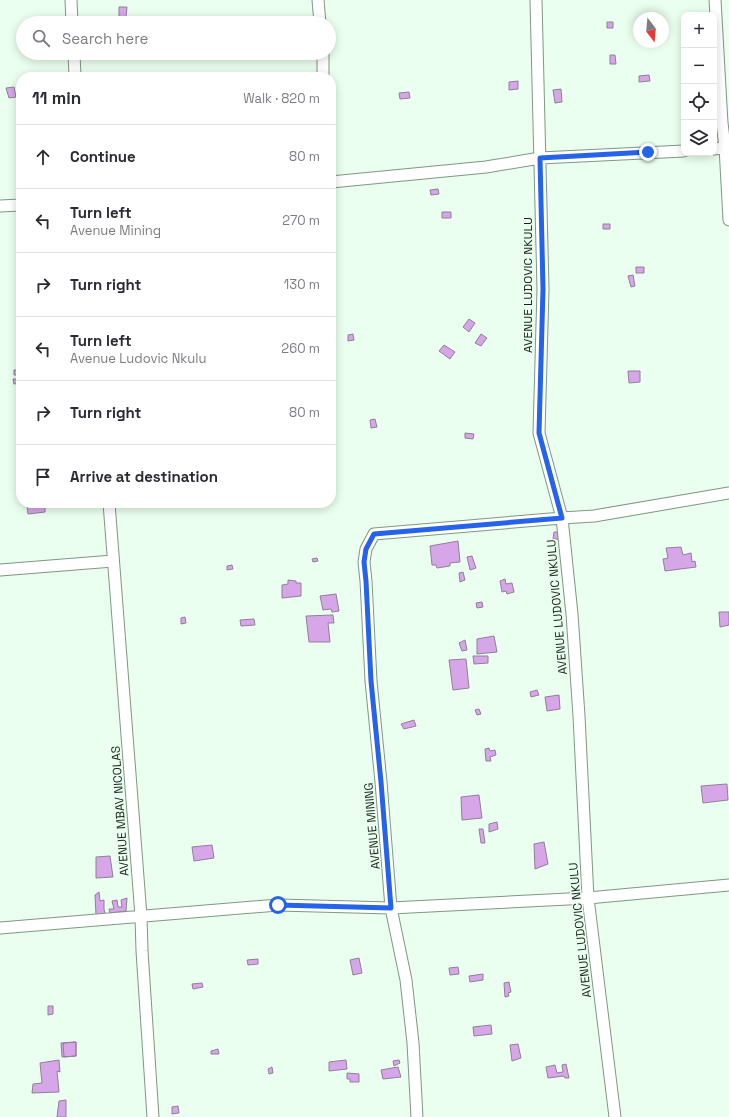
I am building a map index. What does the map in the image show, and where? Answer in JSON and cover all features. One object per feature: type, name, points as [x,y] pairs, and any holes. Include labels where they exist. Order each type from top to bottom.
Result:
[{"type":"street","points":[[71,0],[72,16]]},
{"type":"street","points":[[318,0],[319,16]]},
{"type":"street","name":"AVENUE LUDOVIC NKULU","points":[[536,0],[543,289],[539,433],[562,518],[572,614],[579,716],[588,898],[615,1117]]},
{"type":"street","points":[[715,0],[723,148],[729,220]]},
{"type":"street","points":[[74,60],[75,72]]},
{"type":"street","points":[[323,60],[323,72]]},
{"type":"street","points":[[336,182],[486,167],[540,158],[681,151]]},
{"type":"street","points":[[0,206],[16,205]]},
{"type":"street","points":[[562,518],[594,516],[729,493]]},
{"type":"street","name":"AVENUE MBAV NICOLAS","points":[[109,508],[141,916],[153,1117]]},
{"type":"street","name":"AVENUE MINING","points":[[417,1117],[413,1043],[406,980],[391,908],[371,681],[364,562],[366,549],[374,534],[562,518]]},
{"type":"street","points":[[0,570],[113,561]]},
{"type":"street","points":[[0,928],[278,905],[391,908],[588,898],[729,885]]},
{"type":"building","points":[[119,7],[127,7],[126,16],[119,16]]},
{"type":"building","points":[[607,22],[613,22],[613,28],[607,28]]},
{"type":"building","points":[[610,55],[615,55],[616,64],[610,64]]},
{"type":"building","points":[[649,75],[650,81],[639,82],[639,76]]},
{"type":"building","points":[[518,81],[518,89],[509,90],[509,82]]},
{"type":"building","points":[[14,87],[16,97],[9,98],[6,88]]},
{"type":"building","points":[[561,89],[562,102],[555,103],[553,90]]},
{"type":"building","points":[[409,92],[410,98],[400,99],[399,93]]},
{"type":"building","points":[[438,189],[439,194],[431,195],[430,190]]},
{"type":"building","points":[[442,212],[451,212],[451,218],[442,218]]},
{"type":"building","points":[[603,224],[610,224],[610,229],[603,229]]},
{"type":"building","points":[[636,267],[644,267],[644,273],[636,273]]},
{"type":"building","points":[[633,275],[635,286],[631,287],[628,276]]},
{"type":"building","points":[[469,319],[475,323],[469,332],[463,327]]},
{"type":"building","points":[[353,334],[354,340],[348,341],[348,335]]},
{"type":"building","points":[[481,334],[487,338],[481,346],[475,343]]},
{"type":"building","points":[[444,345],[455,352],[450,359],[439,351]]},
{"type":"building","points":[[628,371],[640,371],[640,382],[629,383]]},
{"type":"building","points":[[13,379],[16,379],[16,384],[14,384]]},
{"type":"building","points":[[375,419],[377,427],[371,428],[370,420]]},
{"type":"building","points":[[465,433],[474,434],[473,439],[465,438]]},
{"type":"building","points":[[27,508],[45,508],[45,512],[28,514]]},
{"type":"building","points":[[554,532],[562,532],[562,539],[553,539]]},
{"type":"building","points":[[458,541],[460,562],[450,563],[450,566],[437,568],[436,565],[432,565],[430,546]]},
{"type":"building","points":[[681,547],[683,555],[691,553],[692,562],[695,561],[696,567],[665,571],[663,559],[668,558],[666,548]]},
{"type":"building","points":[[472,556],[476,568],[470,570],[467,557]]},
{"type":"building","points":[[317,558],[318,561],[313,562],[312,559]]},
{"type":"building","points":[[232,565],[233,569],[227,570],[227,566]]},
{"type":"building","points":[[463,572],[465,580],[460,582],[459,573]]},
{"type":"building","points":[[505,579],[506,584],[512,583],[514,592],[507,594],[506,591],[502,592],[500,581]]},
{"type":"building","points":[[288,580],[301,583],[301,596],[282,598],[282,585],[288,584]]},
{"type":"building","points":[[336,594],[339,611],[332,612],[331,609],[323,610],[320,596]]},
{"type":"building","points":[[482,602],[483,607],[477,608],[476,603]]},
{"type":"building","points":[[719,612],[729,612],[729,625],[720,627]]},
{"type":"building","points":[[333,615],[334,623],[328,623],[330,642],[309,642],[306,616]]},
{"type":"building","points":[[185,617],[186,623],[181,624],[181,618]]},
{"type":"building","points":[[254,619],[255,625],[241,626],[240,620]]},
{"type":"building","points":[[494,636],[497,652],[477,654],[477,639]]},
{"type":"building","points":[[465,640],[467,650],[462,651],[459,643]]},
{"type":"building","points":[[473,656],[488,656],[488,663],[474,664]]},
{"type":"building","points":[[466,659],[469,688],[453,690],[449,660]]},
{"type":"building","points":[[537,690],[539,695],[531,697],[530,692]]},
{"type":"building","points":[[559,695],[560,709],[547,711],[545,697]]},
{"type":"building","points":[[479,709],[481,714],[477,715],[475,710]]},
{"type":"building","points":[[414,720],[416,726],[404,729],[401,724]]},
{"type":"building","points":[[489,748],[490,751],[495,750],[496,755],[490,757],[491,761],[486,761],[485,749]]},
{"type":"building","points":[[727,784],[728,800],[703,803],[701,786]]},
{"type":"building","points":[[479,795],[482,818],[462,820],[461,797]]},
{"type":"building","points":[[497,822],[498,829],[489,832],[489,824]]},
{"type":"building","points":[[479,829],[483,829],[485,843],[481,843]]},
{"type":"building","points":[[544,842],[548,864],[535,869],[534,844]]},
{"type":"building","points":[[212,845],[214,858],[194,861],[192,847]]},
{"type":"building","points":[[110,856],[113,877],[96,878],[96,857]]},
{"type":"building","points":[[99,892],[100,901],[104,900],[105,914],[96,915],[95,895]]},
{"type":"building","points":[[127,898],[126,911],[110,913],[109,909],[114,909],[112,901],[117,900],[118,907],[122,907],[121,900]]},
{"type":"building","points":[[359,958],[362,973],[353,975],[350,960]]},
{"type":"building","points":[[258,959],[258,964],[248,965],[247,960]]},
{"type":"building","points":[[458,967],[459,974],[450,975],[449,968]]},
{"type":"building","points":[[483,974],[483,980],[470,982],[469,976]]},
{"type":"building","points":[[509,982],[511,992],[508,993],[509,996],[505,997],[504,983]]},
{"type":"building","points":[[202,983],[203,987],[193,989],[192,984]]},
{"type":"building","points":[[48,1006],[53,1006],[53,1014],[48,1015]]},
{"type":"building","points":[[491,1025],[492,1034],[474,1036],[473,1027]]},
{"type":"building","points":[[76,1042],[76,1056],[62,1057],[61,1043]]},
{"type":"building","points":[[76,1042],[76,1056],[64,1057],[63,1043]]},
{"type":"building","points":[[518,1044],[521,1058],[512,1061],[510,1045]]},
{"type":"building","points":[[218,1049],[219,1054],[211,1054],[211,1051]]},
{"type":"building","points":[[59,1060],[60,1072],[57,1071],[59,1092],[32,1093],[33,1084],[42,1083],[40,1063]]},
{"type":"building","points":[[346,1060],[347,1069],[329,1071],[329,1062]]},
{"type":"building","points":[[399,1060],[400,1063],[394,1066],[393,1061]]},
{"type":"building","points":[[566,1064],[569,1078],[565,1078],[564,1076],[548,1078],[546,1067],[555,1065],[557,1073],[563,1072],[562,1065]]},
{"type":"building","points":[[272,1067],[273,1073],[269,1074],[268,1069]]},
{"type":"building","points":[[398,1067],[401,1077],[383,1079],[381,1070]]},
{"type":"building","points":[[347,1073],[359,1074],[359,1082],[350,1082],[350,1079],[347,1079]]},
{"type":"building","points":[[66,1100],[66,1117],[57,1117],[59,1101]]},
{"type":"building","points":[[178,1106],[179,1113],[172,1114],[172,1107]]},
{"type":"route","points":[[278,905],[391,908],[371,681],[370,639],[364,562],[366,549],[374,534],[562,518],[539,433],[543,289],[540,158],[648,152]]}]
